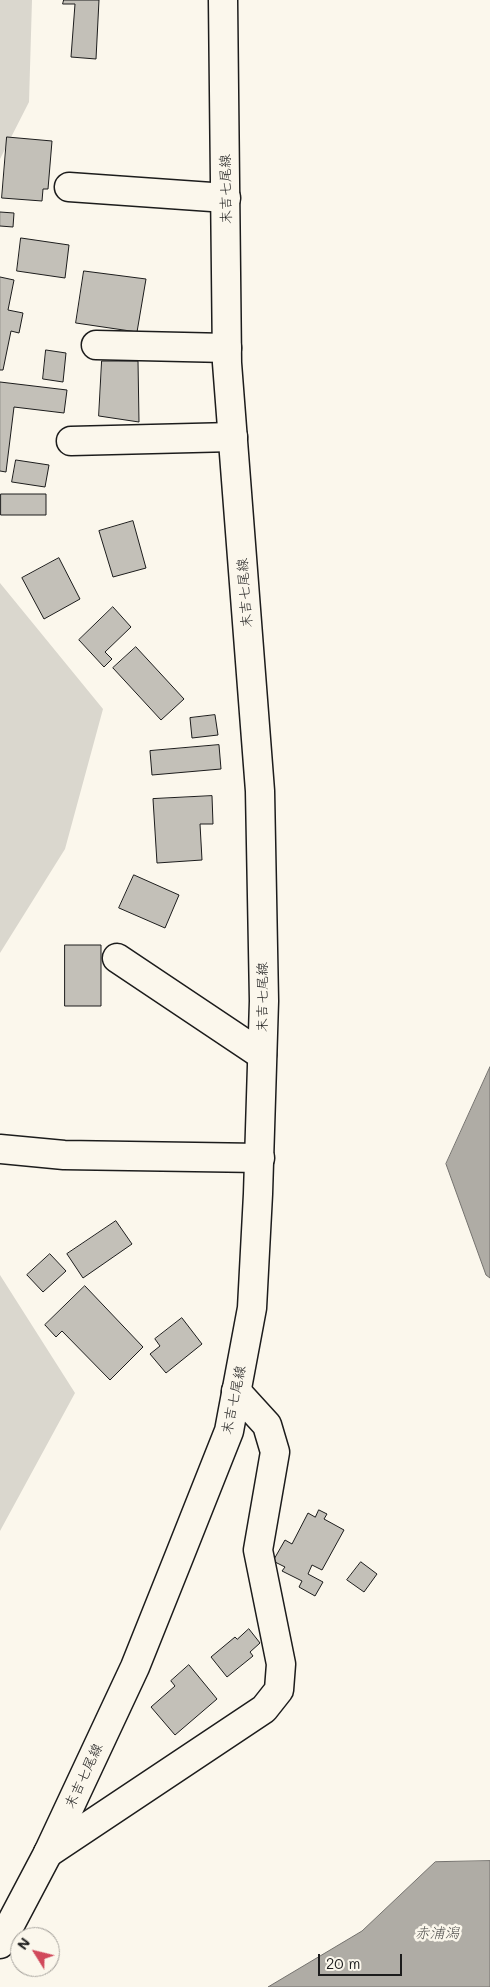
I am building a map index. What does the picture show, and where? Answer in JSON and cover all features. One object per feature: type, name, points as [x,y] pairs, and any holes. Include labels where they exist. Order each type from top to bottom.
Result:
[{"type":"main road","name":"末吉七尾線","points":[[0,1944],[48,1853],[135,1666],[229,1431],[252,1308],[260,1158],[264,1001],[260,791],[227,348],[223,0]]},
{"type":"main road","points":[[69,187],[226,198]]},
{"type":"main road","points":[[96,345],[227,348]]},
{"type":"main road","points":[[71,441],[233,437]]},
{"type":"main road","points":[[117,958],[262,1055]]},
{"type":"main road","points":[[0,1149],[64,1155],[260,1158]]},
{"type":"main road","points":[[48,1853],[264,1710],[279,1690],[281,1664],[258,1550],[275,1452],[267,1425],[236,1391]]},
{"type":"shaded area","points":[[0,0],[32,0],[29,102],[0,159]]},
{"type":"shaded area","points":[[0,583],[103,709],[65,849],[0,953]]},
{"type":"shaded area","points":[[0,1275],[75,1393],[0,1531]]},
{"type":"water","points":[[490,1067],[490,1278],[486,1275],[446,1164]]},
{"type":"water","name":"赤浦潟","points":[[490,1861],[490,1987],[268,1987],[362,1931],[435,1862]]},
{"type":"building","points":[[64,0],[99,0],[96,59],[71,57],[75,4],[63,4]]},
{"type":"building","points":[[7,137],[52,141],[48,189],[43,189],[42,201],[2,198]]},
{"type":"building","points":[[0,212],[14,213],[13,227],[0,226]]},
{"type":"building","points":[[21,238],[69,245],[65,278],[17,271]]},
{"type":"building","points":[[84,271],[146,279],[137,332],[76,323]]},
{"type":"building","points":[[0,277],[14,280],[8,310],[23,313],[19,333],[11,331],[3,370],[0,370]]},
{"type":"building","points":[[46,350],[66,353],[63,382],[43,379]]},
{"type":"building","points":[[102,361],[138,361],[139,422],[99,416]]},
{"type":"building","points":[[0,382],[67,390],[64,413],[14,407],[6,472],[0,471]]},
{"type":"building","points":[[16,460],[49,465],[45,487],[12,482]]},
{"type":"building","points":[[1,494],[46,494],[46,515],[1,515]]},
{"type":"building","points":[[133,521],[146,568],[113,577],[99,531]]},
{"type":"building","points":[[59,558],[80,599],[44,619],[22,578]]},
{"type":"building","points":[[113,607],[131,627],[105,652],[112,659],[104,667],[79,640]]},
{"type":"building","points":[[136,647],[184,699],[161,720],[113,668]]},
{"type":"building","points":[[215,715],[218,735],[192,738],[190,718]]},
{"type":"building","points":[[219,745],[221,769],[152,775],[150,751]]},
{"type":"building","points":[[212,796],[213,824],[200,824],[202,860],[157,863],[153,799]]},
{"type":"building","points":[[134,875],[179,895],[165,928],[119,908]]},
{"type":"building","points":[[65,945],[101,945],[101,1006],[65,1006]]},
{"type":"building","points":[[116,1221],[132,1244],[83,1278],[67,1254]]},
{"type":"building","points":[[50,1254],[66,1271],[43,1292],[27,1275]]},
{"type":"building","points":[[85,1286],[143,1347],[110,1380],[62,1331],[56,1337],[45,1325]]},
{"type":"building","points":[[182,1318],[202,1344],[166,1373],[150,1354],[160,1346],[155,1339]]},
{"type":"building","points":[[319,1510],[327,1514],[324,1519],[344,1530],[322,1570],[312,1565],[308,1574],[323,1582],[315,1596],[299,1587],[302,1581],[282,1571],[285,1567],[273,1561],[285,1540],[292,1544],[308,1513],[315,1517]]},
{"type":"building","points":[[361,1562],[377,1574],[364,1592],[347,1580]]},
{"type":"building","points":[[249,1629],[260,1643],[250,1652],[253,1656],[227,1677],[211,1657],[235,1637],[237,1639]]},
{"type":"building","points":[[189,1665],[217,1699],[175,1735],[151,1707],[175,1686],[171,1681]]}]
